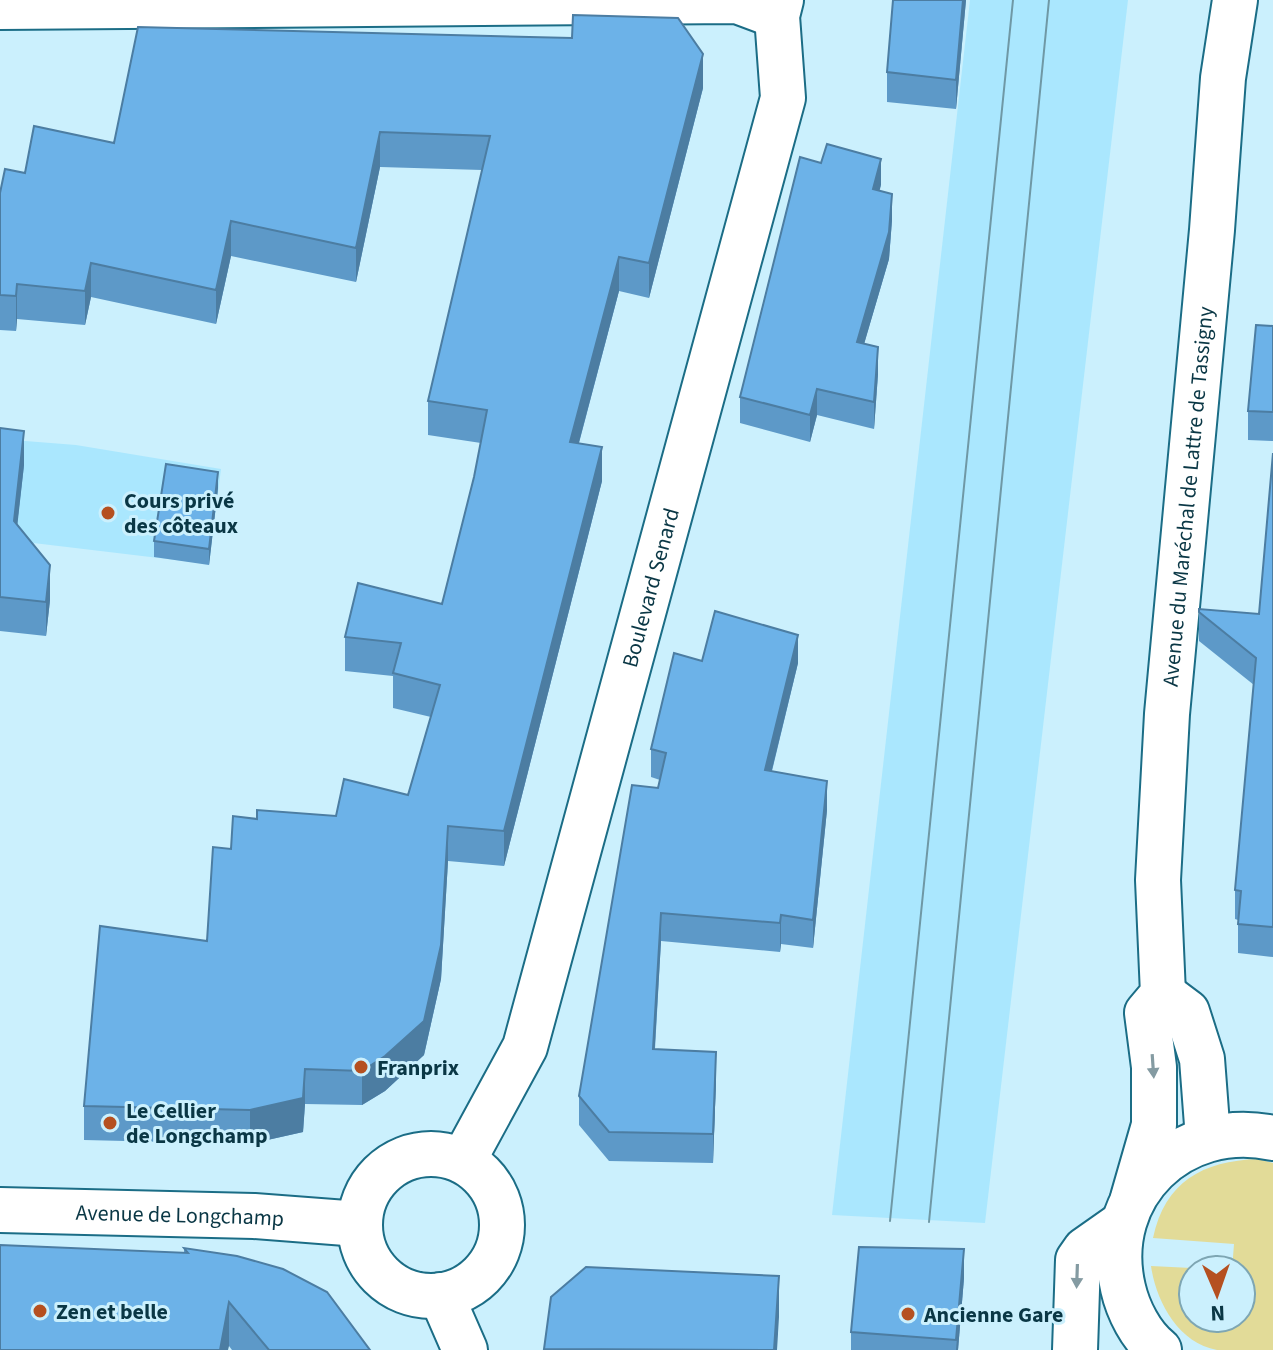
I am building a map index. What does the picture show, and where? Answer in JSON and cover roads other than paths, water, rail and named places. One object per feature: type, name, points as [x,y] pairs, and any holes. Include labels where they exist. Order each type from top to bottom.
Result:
[{"type":"street","name":"Avenue du Maréchal de Lattre de Tassigny","points":[[1128,1308],[1118,1265],[1127,1211],[1154,1125],[1154,1067],[1147,1013],[1163,994],[1158,880],[1167,714],[1223,78],[1235,0]]},
{"type":"street","points":[[0,7],[737,1],[779,8]]},
{"type":"street","name":"Boulevard Senard","points":[[463,1161],[525,1047],[783,98],[779,8]]},
{"type":"street","points":[[1163,994],[1187,1012],[1202,1059],[1208,1138]]},
{"type":"street","points":[[1075,1350],[1078,1260],[1127,1211],[1165,1160],[1208,1138],[1249,1133],[1273,1138]]},
{"type":"street","points":[[440,1154],[463,1161],[481,1175],[495,1195],[502,1219],[497,1250],[484,1272],[465,1288],[441,1295],[418,1295],[395,1287],[376,1271],[363,1247],[359,1224],[367,1191],[382,1172],[403,1159],[440,1154]]},
{"type":"street","name":"Avenue de Longchamp","points":[[0,1210],[254,1216],[359,1224]]},
{"type":"street","points":[[441,1295],[465,1350]]},
{"type":"street","points":[[1117,1350],[1128,1308]]},
{"type":"street","points":[[1128,1308],[1159,1350]]},
{"type":"tram line","points":[[890,1221],[1013,0]]},
{"type":"tram line","points":[[929,1222],[1049,0]]},
{"type":"place","name":"Cours privé des côteaux","points":[[108,513]]},
{"type":"place","name":"Franprix","points":[[361,1067]]},
{"type":"place","name":"Le Cellier de Longchamp","points":[[110,1123]]},
{"type":"place","name":"Zen et belle","points":[[40,1311]]},
{"type":"place","name":"Ancienne Gare","points":[[908,1314]]}]
